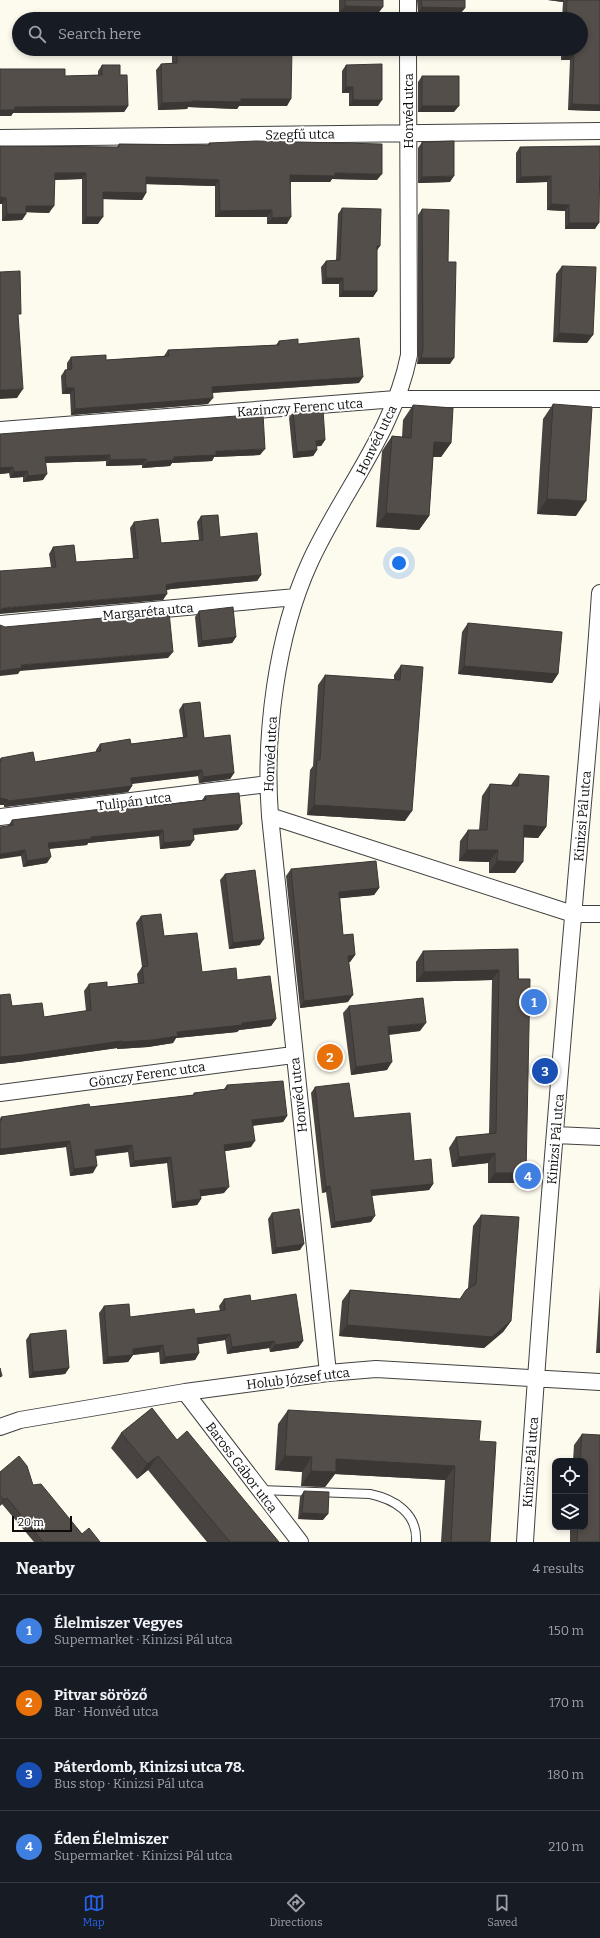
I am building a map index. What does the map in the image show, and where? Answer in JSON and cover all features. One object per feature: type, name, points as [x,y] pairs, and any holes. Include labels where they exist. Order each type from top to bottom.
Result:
[{"type":"street","points":[[408,0],[408,12]]},
{"type":"street","name":"Honvéd utca","points":[[328,1373],[293,1055],[270,816],[268,784],[270,726],[276,682],[296,597],[311,561],[372,452],[404,380],[409,355],[408,56]]},
{"type":"street","name":"Szegfű utca","points":[[0,138],[600,131]]},
{"type":"street","name":"Kazinczy Ferenc utca","points":[[0,430],[396,399],[600,399]]},
{"type":"street","name":"Kinizsi Pál utca","points":[[525,1542],[536,1378],[573,914],[597,686],[600,593]]},
{"type":"street","name":"Margaréta utca","points":[[0,624],[296,597]]},
{"type":"street","name":"Tulipán utca","points":[[0,817],[268,784]]},
{"type":"street","points":[[270,816],[573,914],[600,914]]},
{"type":"street","name":"Gönczy Ferenc utca","points":[[0,1093],[293,1055]]},
{"type":"street","points":[[555,1135],[600,1137]]},
{"type":"street","name":"Holub József utca","points":[[0,1427],[20,1420],[186,1392],[328,1373],[392,1369],[600,1382]]},
{"type":"street","name":"Baross Gábor utca","points":[[186,1392],[300,1542]]},
{"type":"lane","points":[[259,1490],[370,1494],[385,1497],[396,1503],[406,1513],[413,1524],[416,1542]]},
{"type":"building","points":[[345,0],[383,0],[383,7],[345,6]]},
{"type":"building","points":[[421,0],[465,0],[465,8],[422,7]]},
{"type":"building","points":[[567,0],[600,0],[600,105],[572,104],[574,56],[588,56],[588,12],[566,12]]},
{"type":"building","points":[[177,56],[292,56],[291,99],[241,99],[241,102],[192,101],[162,103],[161,64],[177,63]]},
{"type":"building","points":[[382,64],[382,100],[353,100],[353,87],[346,87],[346,65]]},
{"type":"building","points":[[102,65],[120,65],[120,75],[127,75],[128,106],[15,107],[15,110],[0,110],[0,69],[65,69],[65,76],[102,75]]},
{"type":"building","points":[[422,76],[459,76],[459,106],[422,106]]},
{"type":"building","points":[[256,141],[382,144],[382,174],[335,173],[335,176],[290,175],[291,217],[272,218],[272,210],[220,211],[219,180],[146,177],[146,193],[103,192],[103,217],[86,217],[86,173],[55,173],[54,206],[26,206],[26,214],[7,214],[6,198],[0,197],[0,146],[119,147],[119,144],[210,145],[209,143]]},
{"type":"building","points":[[454,141],[454,176],[422,177],[422,142]]},
{"type":"building","points":[[600,146],[599,223],[569,223],[569,205],[551,204],[551,176],[521,177],[520,147]]},
{"type":"building","points":[[342,208],[381,209],[380,246],[377,246],[377,291],[343,291],[343,278],[326,278],[326,261],[340,260]]},
{"type":"building","points":[[422,209],[449,210],[448,262],[456,262],[454,358],[421,358],[423,349]]},
{"type":"building","points":[[562,266],[596,267],[593,335],[559,333]]},
{"type":"building","points":[[20,271],[21,314],[18,314],[23,389],[0,390],[0,272]]},
{"type":"building","points":[[359,338],[363,377],[212,387],[213,398],[75,409],[74,388],[66,388],[65,370],[72,369],[71,357],[106,355],[106,360],[169,356],[168,350],[279,345],[279,341],[298,339],[298,344]]},
{"type":"building","points":[[553,404],[592,407],[586,501],[547,499]]},
{"type":"building","points":[[413,405],[453,408],[451,443],[434,442],[429,516],[386,513],[392,436],[411,438]]},
{"type":"building","points":[[323,409],[325,440],[316,441],[317,450],[297,452],[293,412]]},
{"type":"building","points":[[263,414],[265,449],[216,451],[216,455],[174,457],[174,460],[147,462],[146,459],[110,460],[110,455],[45,457],[47,474],[28,476],[27,471],[14,472],[13,467],[0,468],[0,434]]},
{"type":"building","points":[[218,515],[220,537],[257,533],[261,575],[175,583],[166,585],[167,594],[3,608],[0,610],[0,571],[56,567],[53,547],[74,545],[76,562],[138,558],[134,522],[158,519],[161,543],[203,540],[201,516]]},
{"type":"building","points":[[233,607],[236,637],[202,641],[199,611]]},
{"type":"building","points":[[169,612],[173,652],[21,665],[22,668],[0,671],[0,625],[5,627]]},
{"type":"building","points":[[468,623],[562,632],[558,674],[464,666]]},
{"type":"building","points":[[401,665],[423,667],[412,811],[314,805],[317,760],[320,760],[325,675],[400,680]]},
{"type":"building","points":[[200,702],[204,738],[230,735],[234,773],[203,777],[202,770],[131,778],[132,786],[8,801],[0,798],[1,758],[33,752],[35,762],[101,751],[100,744],[130,739],[131,744],[187,737],[183,704]]},
{"type":"building","points":[[519,774],[549,776],[546,827],[524,825],[523,862],[497,861],[498,850],[467,850],[468,830],[487,830],[490,784],[518,786]]},
{"type":"building","points":[[239,793],[242,824],[193,829],[194,840],[164,843],[163,830],[48,843],[51,857],[27,861],[25,850],[0,854],[0,827],[13,825],[12,820],[134,805],[134,808],[206,800],[205,796]]},
{"type":"building","points":[[376,861],[379,888],[339,892],[343,935],[353,934],[355,955],[348,956],[353,995],[304,1001],[291,869]]},
{"type":"building","points":[[255,870],[264,939],[233,943],[225,874]]},
{"type":"building","points":[[161,914],[164,936],[197,933],[202,972],[236,968],[237,980],[270,976],[276,1019],[242,1023],[242,1025],[177,1032],[178,1036],[152,1040],[122,1041],[0,1057],[0,995],[10,994],[12,1006],[42,1003],[44,1017],[91,1010],[89,984],[107,982],[107,987],[144,983],[142,967],[148,966],[141,916]]},
{"type":"building","points":[[518,949],[518,979],[530,979],[526,1173],[495,1173],[495,1153],[459,1157],[456,1137],[496,1133],[499,970],[424,972],[423,951]]},
{"type":"building","points":[[423,998],[426,1023],[388,1027],[392,1062],[356,1067],[349,1006]]},
{"type":"building","points":[[283,1081],[287,1116],[252,1120],[255,1141],[224,1145],[229,1187],[200,1190],[201,1199],[176,1202],[171,1157],[134,1161],[132,1145],[95,1150],[97,1166],[74,1169],[70,1141],[0,1149],[1,1117],[89,1104],[90,1107],[194,1095],[194,1093],[227,1089],[227,1085]]},
{"type":"building","points":[[349,1083],[354,1118],[410,1113],[414,1161],[431,1159],[433,1184],[371,1190],[375,1216],[335,1222],[330,1186],[326,1187],[315,1087]]},
{"type":"building","points":[[299,1209],[304,1244],[276,1248],[272,1213]]},
{"type":"building","points":[[481,1215],[519,1217],[511,1321],[492,1337],[347,1325],[350,1290],[460,1299],[466,1290],[476,1284]]},
{"type":"building","points":[[296,1294],[303,1341],[275,1345],[274,1341],[232,1347],[230,1334],[197,1338],[199,1353],[165,1357],[163,1345],[133,1349],[133,1355],[108,1357],[104,1306],[129,1304],[130,1317],[194,1309],[195,1314],[225,1310],[224,1299],[250,1295],[251,1301]]},
{"type":"building","points":[[66,1330],[69,1368],[33,1372],[30,1334]]},
{"type":"building","points":[[152,1408],[177,1440],[187,1431],[279,1542],[230,1542],[158,1456],[147,1464],[121,1433]]},
{"type":"building","points":[[288,1410],[481,1421],[479,1441],[496,1442],[490,1542],[451,1542],[455,1466],[336,1459],[336,1472],[311,1471],[312,1457],[285,1456]]},
{"type":"building","points":[[582,1434],[600,1435],[600,1542],[577,1542],[578,1530],[588,1530],[588,1458],[580,1458]]},
{"type":"building","points":[[19,1456],[27,1466],[33,1485],[41,1484],[82,1534],[89,1528],[100,1542],[43,1542],[7,1498],[4,1500],[0,1495],[0,1472]]},
{"type":"building","points":[[304,1491],[329,1492],[328,1514],[302,1513]]},
{"type":"place","name":"Élelmiszer Vegyes","points":[[534,1002]]},
{"type":"place","name":"Pitvar söröző","points":[[330,1057]]},
{"type":"place","name":"Páterdomb, Kinizsi utca 78.","points":[[545,1071]]},
{"type":"place","name":"Éden Élelmiszer","points":[[528,1176]]}]
